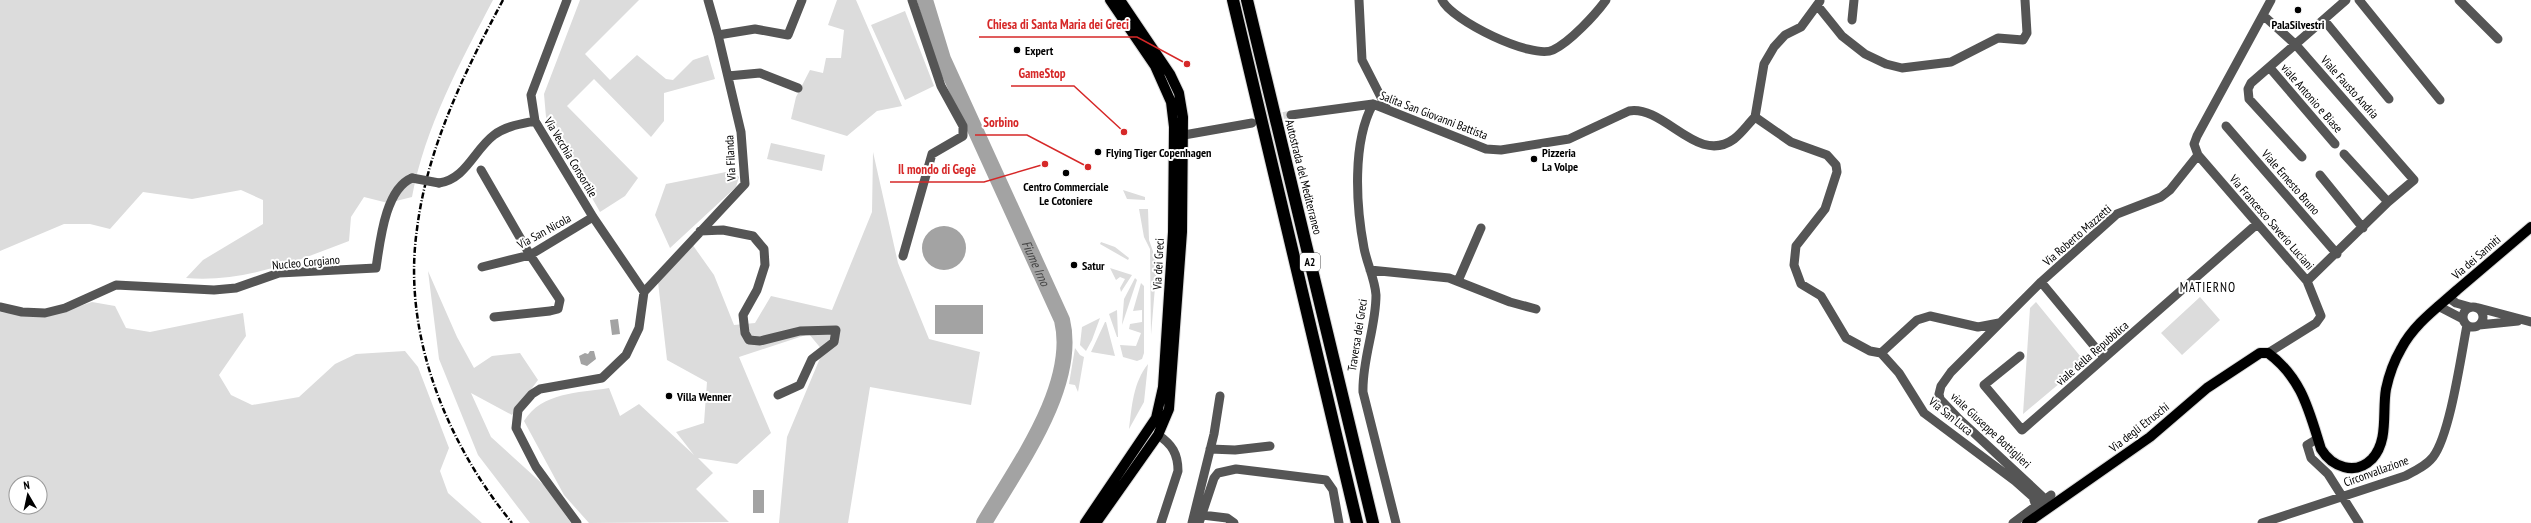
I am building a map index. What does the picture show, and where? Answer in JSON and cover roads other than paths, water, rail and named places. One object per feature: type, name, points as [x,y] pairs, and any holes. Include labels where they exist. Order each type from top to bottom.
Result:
[{"type":"highway","name":"A2","points":[[1233,0],[1356,523]]},
{"type":"highway","name":"Autostrada del Mediterraneo","points":[[1248,0],[1373,523]]},
{"type":"main road","name":"Via dei Greci","points":[[1085,523],[1156,418],[1162,387],[1173,232],[1174,138],[1171,102],[1155,66],[1110,0]]},
{"type":"main road","name":"Via dei Greci","points":[[1096,523],[1158,435],[1165,422],[1171,393],[1182,232],[1184,135],[1181,103],[1175,84],[1161,59],[1120,0]]},
{"type":"main road","name":"Via dei Sanniti","points":[[2268,352],[2282,365],[2299,386],[2323,454],[2338,466],[2359,467],[2372,459],[2382,440],[2385,396],[2392,367],[2401,348],[2416,328],[2438,306],[2531,227]]},
{"type":"main road","name":"Via degli Etruschi","points":[[2027,523],[2150,437],[2208,388],[2255,356],[2268,352]]},
{"type":"street","name":"Via Vecchia Consortile","points":[[567,0],[531,95],[535,121],[593,217],[644,292]]},
{"type":"street","name":"Via Filanda","points":[[644,292],[745,184],[741,132],[718,34],[708,0]]},
{"type":"street","points":[[718,34],[756,29],[788,35],[802,0]]},
{"type":"street","points":[[903,256],[932,154],[963,136],[963,126],[941,86],[912,0]]},
{"type":"street","points":[[1359,0],[1362,60],[1387,109]]},
{"type":"street","points":[[1442,0],[1452,11],[1494,37],[1526,50],[1548,52],[1563,43],[1596,12],[1606,0]]},
{"type":"street","points":[[1852,20],[1854,0]]},
{"type":"street","points":[[1755,117],[1764,64],[1774,47],[1785,35],[1800,27],[1819,3],[1842,36],[1865,54],[1886,64],[1902,68],[1952,62],[1998,38],[2023,40],[2027,33],[2025,0]]},
{"type":"street","points":[[2198,155],[2194,144],[2197,136],[2264,16],[2271,0]]},
{"type":"street","points":[[2302,157],[2249,99],[2248,89],[2251,83],[2270,68],[2346,0]]},
{"type":"street","points":[[2359,0],[2440,100]]},
{"type":"street","points":[[2459,0],[2498,39]]},
{"type":"street","name":"Viale Fausto Andria","points":[[2264,16],[2296,45],[2414,180],[2388,202]]},
{"type":"street","points":[[2324,20],[2389,99]]},
{"type":"street","name":"viale Antonio e Biase","points":[[2270,68],[2335,144]]},
{"type":"street","points":[[728,76],[760,73],[798,88]]},
{"type":"street","name":"Salita San Giovanni Battista","points":[[1291,115],[1374,104],[1486,149],[1501,150],[1569,139],[1629,111],[1637,110],[1650,113],[1704,145],[1722,144],[1732,140],[1755,117]]},
{"type":"street","name":"Traversa dei Greci","points":[[1374,104],[1367,116],[1358,174],[1360,221],[1370,270],[1375,285],[1375,304],[1362,372],[1363,392],[1396,523]]},
{"type":"street","name":"Via San Luca","points":[[1755,117],[1791,142],[1827,155],[1834,161],[1837,172],[1826,209],[1796,246],[1794,255],[1797,276],[1801,284],[1821,296],[1846,338],[1870,351],[1881,353],[1900,373],[1924,413],[2015,481],[2032,498],[2036,506]]},
{"type":"street","name":"Nucleo Corgiano","points":[[0,306],[22,312],[45,313],[65,308],[116,285],[214,290],[236,288],[279,273],[376,268],[387,210],[399,190],[408,180],[412,178],[439,183],[454,179],[493,135],[509,126],[535,121]]},
{"type":"street","points":[[1184,135],[1252,123]]},
{"type":"street","name":"Viale Ernesto Bruno","points":[[2226,126],[2337,254]]},
{"type":"street","points":[[2307,281],[2337,254],[2388,202],[2344,154]]},
{"type":"street","name":"Via Francesco Saverio Luciani","points":[[2198,155],[2307,281],[2320,312],[2319,320],[2311,327],[2268,352]]},
{"type":"street","name":"Via Roberto Mazzetti","points":[[2000,323],[2041,282],[2117,214],[2161,197],[2198,155]]},
{"type":"street","points":[[481,170],[530,254],[560,300],[558,309],[494,317]]},
{"type":"street","points":[[2320,175],[2363,228]]},
{"type":"street","name":"Via San Nicola","points":[[482,267],[530,254],[593,217]]},
{"type":"street","name":"viale della Repubblica","points":[[2020,356],[1984,385],[2022,430],[2257,224]]},
{"type":"street","points":[[1458,281],[1481,228]]},
{"type":"street","points":[[700,231],[723,230],[753,236],[764,249],[765,264],[757,290],[743,315],[745,333],[749,340],[760,341],[800,331],[836,330],[834,342],[812,359],[800,385],[778,395]]},
{"type":"street","points":[[1370,270],[1421,274],[1458,281],[1510,302],[1536,309]]},
{"type":"street","points":[[2041,282],[2104,358]]},
{"type":"street","points":[[577,523],[536,467],[516,428],[518,410],[532,394],[540,389],[602,378],[626,355],[639,328],[644,292]]},
{"type":"street","points":[[2449,298],[2456,303],[2528,322]]},
{"type":"street","points":[[2438,306],[2472,327],[2479,325],[2528,322]]},
{"type":"street","points":[[2465,322],[2463,313],[2470,307]]},
{"type":"street","points":[[2479,308],[2483,317],[2479,325]]},
{"type":"street","points":[[1881,353],[1916,320],[1930,316],[1978,327],[2000,323]]},
{"type":"street","name":"Circonvallazione","points":[[2262,523],[2405,476],[2420,468],[2433,458],[2446,432],[2465,322]]},
{"type":"street","name":"viale Giuseppe Bottiglieri","points":[[2000,323],[1944,380],[1939,397],[1959,420],[2048,497],[2036,506]]},
{"type":"street","points":[[1192,523],[1217,420],[1220,396]]},
{"type":"street","points":[[1158,435],[1173,449],[1178,463],[1178,471],[1160,523]]},
{"type":"street","points":[[2317,439],[2307,445],[2311,458],[2328,474],[2341,497],[2359,523]]},
{"type":"street","points":[[1210,449],[1235,450],[1270,446]]},
{"type":"street","points":[[1234,523],[1227,518],[1200,519],[1214,478],[1218,473],[1236,469],[1326,480],[1334,490],[1339,523]]},
{"type":"street","points":[[2013,523],[2036,506]]},
{"type":"waterway","name":"Fiume Irno","points":[[925,0],[943,59],[1062,320],[1065,345],[1061,372],[1053,399],[1041,426],[984,523]]},
{"type":"tunnel","points":[[1257,122],[1291,115]]},
{"type":"railway","points":[[503,0],[462,82],[429,169],[417,229],[414,268],[416,308],[423,347],[434,385],[449,422],[467,458],[488,491],[512,523]]},
{"type":"place","name":"PalaSilvestri","points":[[2298,10]]},
{"type":"place","name":"Expert","points":[[1017,50]]},
{"type":"place","name":"Chiesa di Santa Maria dei Greci","points":[[1187,64]]},
{"type":"place","name":"GameStop","points":[[1124,132]]},
{"type":"place","name":"Flying Tiger Copenhagen","points":[[1098,152]]},
{"type":"place","name":"Pizzeria La Volpe","points":[[1534,159]]},
{"type":"place","name":"Il mondo di Gegè","points":[[1045,164]]},
{"type":"place","name":"Sorbino","points":[[1088,167]]},
{"type":"place","name":"Centro Commerciale Le Cotoniere","points":[[1066,173]]},
{"type":"place","name":"Satur","points":[[1074,265]]},
{"type":"place","name":"Villa Wenner","points":[[669,396]]},
{"type":"district","name":"MATIERNO","points":[[2208,287]]}]
